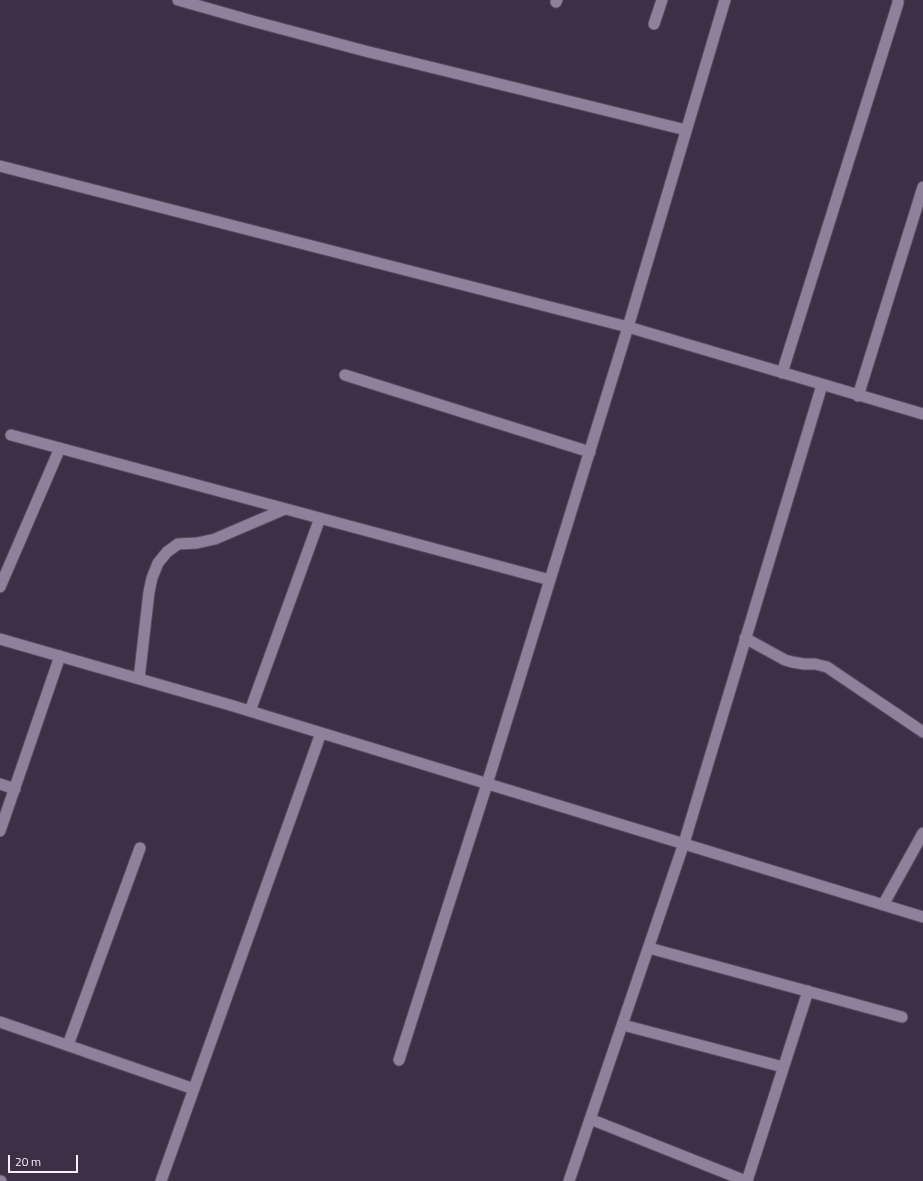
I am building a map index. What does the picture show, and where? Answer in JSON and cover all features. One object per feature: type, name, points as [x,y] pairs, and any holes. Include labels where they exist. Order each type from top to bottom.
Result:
[{"type":"street","points":[[178,0],[365,51],[686,130]]},
{"type":"street","points":[[654,24],[662,0]]},
{"type":"street","points":[[399,1060],[487,784],[590,452],[725,0]]},
{"type":"street","points":[[782,373],[898,0]]},
{"type":"street","points":[[0,166],[628,327],[923,414]]},
{"type":"street","points":[[858,396],[923,187]]},
{"type":"street","points":[[346,375],[590,452]]},
{"type":"street","points":[[569,1181],[684,843],[822,384]]},
{"type":"street","points":[[12,435],[550,580]]},
{"type":"street","points":[[0,587],[60,448]]},
{"type":"street","points":[[139,679],[152,578],[158,564],[167,552],[178,544],[197,543],[215,539],[285,509]]},
{"type":"street","points":[[250,711],[320,518]]},
{"type":"street","points":[[745,638],[785,660],[827,667],[923,732]]},
{"type":"street","points":[[0,639],[250,711],[923,917]]},
{"type":"street","points":[[0,831],[60,656]]},
{"type":"street","points":[[161,1181],[321,733]]},
{"type":"street","points":[[0,784],[15,789]]},
{"type":"street","points":[[883,905],[923,833]]},
{"type":"street","points":[[68,1045],[140,848]]},
{"type":"street","points":[[649,948],[902,1017]]},
{"type":"street","points":[[590,1119],[746,1181],[808,991]]},
{"type":"street","points":[[0,1022],[194,1089]]},
{"type":"street","points":[[623,1025],[783,1067]]}]
